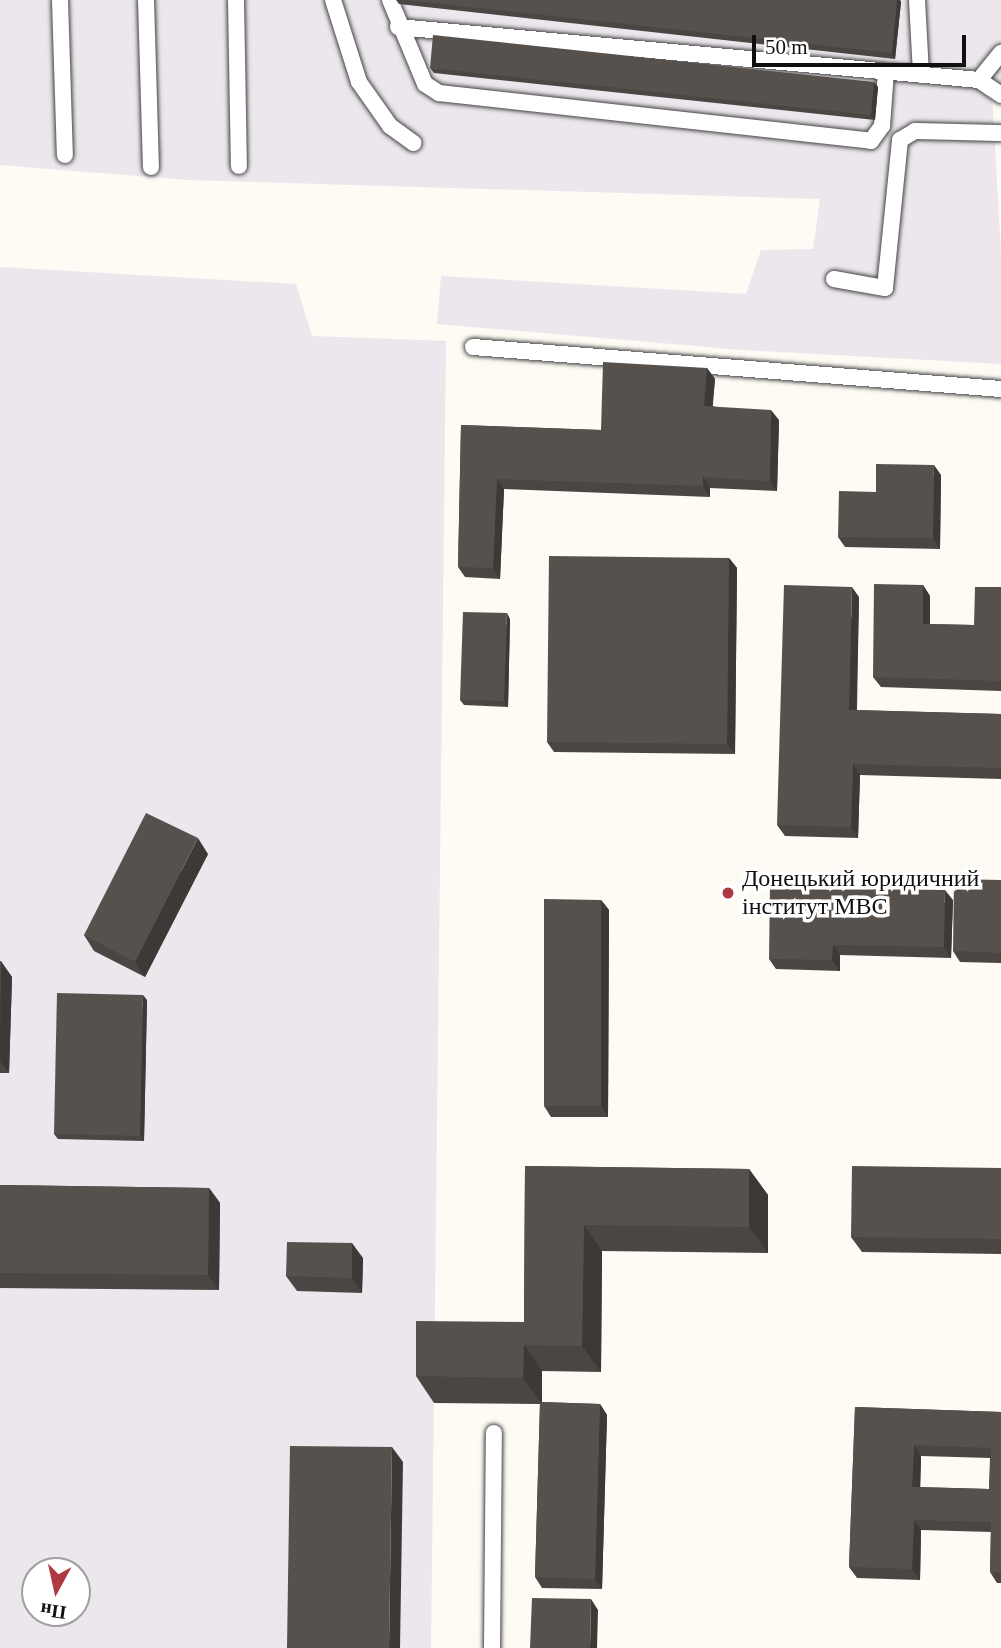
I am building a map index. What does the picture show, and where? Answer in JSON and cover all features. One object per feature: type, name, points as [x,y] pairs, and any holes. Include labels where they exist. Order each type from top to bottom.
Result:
[{"type":"lane","points":[[60,0],[65,155]]},
{"type":"lane","points":[[146,0],[151,167]]},
{"type":"lane","points":[[236,0],[239,166]]},
{"type":"lane","points":[[332,0],[359,82],[390,126],[413,143]]},
{"type":"lane","points":[[390,0],[398,27],[425,84],[439,93],[871,141],[882,125],[886,72]]},
{"type":"lane","points":[[917,0],[920,75]]},
{"type":"lane","points":[[398,27],[979,80],[1001,95]]},
{"type":"lane","points":[[979,80],[1001,53]]},
{"type":"lane","points":[[834,279],[885,288],[900,139],[915,131],[1001,133]]},
{"type":"lane","points":[[473,347],[1001,389]]},
{"type":"lane","points":[[492,1648],[494,1433]]},
{"type":"shaded area","points":[[0,0],[1001,0],[1001,95],[992,95],[1001,253],[1001,364],[742,350],[437,324],[441,276],[746,294],[761,250],[813,249],[820,199],[188,180],[0,165]]},
{"type":"shaded area","points":[[0,267],[296,284],[312,336],[446,341],[431,1648],[0,1648]]},
{"type":"building","points":[[405,0],[897,0],[892,53]]},
{"type":"building","points":[[433,35],[874,82],[871,115],[430,68]]},
{"type":"building","points":[[603,362],[707,368],[704,406],[771,410],[770,481],[703,477],[703,486],[497,479],[493,568],[458,567],[461,425],[601,430]]},
{"type":"building","points":[[876,464],[934,465],[933,538],[838,537],[839,491],[876,492]]},
{"type":"building","points":[[549,556],[729,558],[727,744],[547,742]]},
{"type":"building","points":[[874,584],[923,585],[923,624],[974,625],[975,587],[1001,587],[1001,681],[873,677]]},
{"type":"building","points":[[784,585],[852,587],[849,710],[1001,714],[1001,768],[853,764],[851,827],[777,825]]},
{"type":"building","points":[[463,612],[507,613],[504,701],[460,700]]},
{"type":"building","points":[[146,813],[198,838],[135,962],[84,935]]},
{"type":"building","points":[[954,879],[1001,880],[1001,953],[953,951]]},
{"type":"building","points":[[770,885],[945,890],[944,947],[833,945],[832,960],[769,959]]},
{"type":"building","points":[[544,899],[601,900],[601,1106],[544,1106]]},
{"type":"building","points":[[57,993],[143,995],[140,1136],[54,1134]]},
{"type":"building","points":[[525,1166],[749,1169],[749,1227],[584,1225],[582,1346],[524,1345],[523,1378],[416,1376],[416,1321],[524,1322]]},
{"type":"building","points":[[852,1166],[1001,1168],[1001,1239],[851,1237]]},
{"type":"building","points":[[0,1185],[209,1188],[208,1275],[0,1273]]},
{"type":"building","points":[[287,1242],[352,1243],[352,1278],[286,1276]]},
{"type":"building","points":[[540,1402],[600,1404],[595,1579],[535,1577]]},
{"type":"building","points":[[855,1407],[1001,1412],[1001,1572],[990,1572],[991,1522],[914,1520],[912,1569],[849,1567]],"holes":[[[914,1445],[991,1448],[989,1489],[912,1487]]]},
{"type":"building","points":[[290,1446],[392,1447],[389,1648],[287,1648]]},
{"type":"building","points":[[532,1598],[591,1599],[590,1648],[530,1648]]},
{"type":"place","name":"Донецький юридичний інститут МВС","points":[[728,893]]}]
